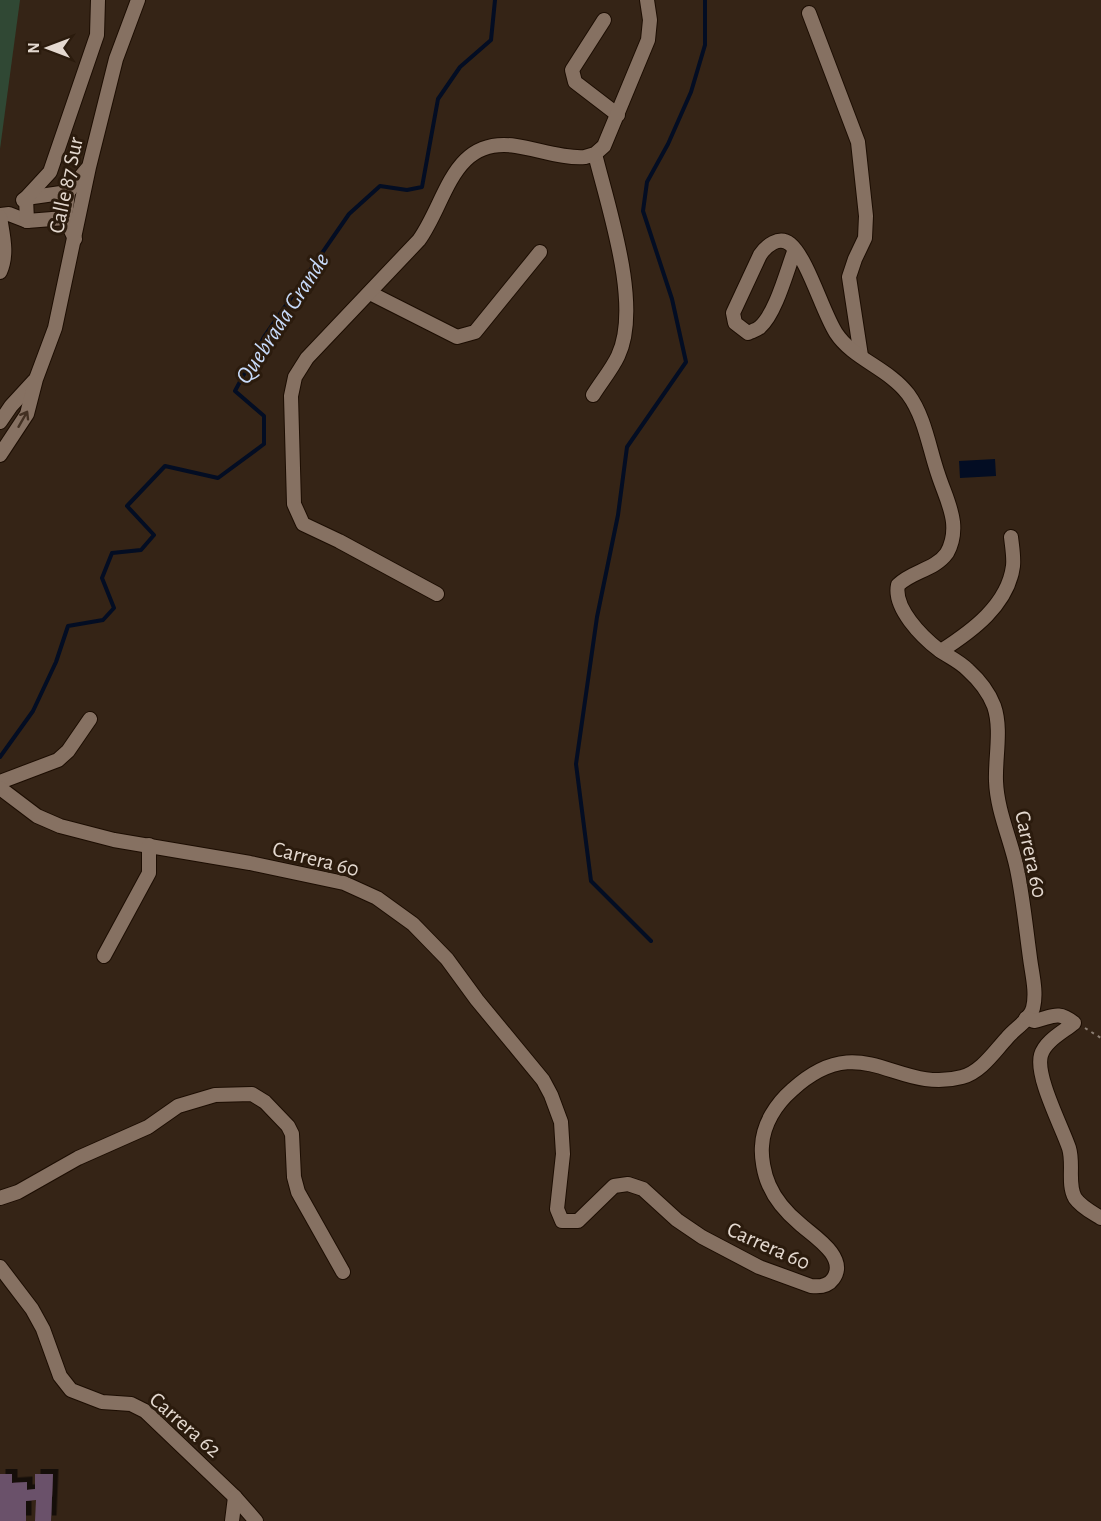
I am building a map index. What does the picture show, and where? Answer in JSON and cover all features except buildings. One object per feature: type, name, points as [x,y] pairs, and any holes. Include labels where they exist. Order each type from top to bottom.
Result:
[{"type":"street","points":[[3,215],[26,198],[50,172],[97,35],[99,0]]},
{"type":"street","name":"Calle 87 Sur","points":[[0,455],[27,414],[36,379],[55,328],[89,167],[116,59],[138,0]]},
{"type":"street","points":[[436,594],[303,524],[294,504],[291,396],[295,377],[307,358],[419,240],[461,163],[468,157],[484,149],[503,145],[580,158],[595,154],[608,141],[648,40],[650,20],[647,0]]},
{"type":"street","points":[[808,14],[858,142],[866,216],[864,238],[849,277],[861,356]]},
{"type":"street","points":[[604,20],[572,70],[572,76],[575,82],[618,116]]},
{"type":"street","points":[[593,394],[618,356],[625,332],[628,303],[622,266],[595,154]]},
{"type":"street","points":[[75,239],[65,218],[68,192],[89,167]]},
{"type":"street","points":[[26,198],[68,192]]},
{"type":"street","points":[[26,198],[27,221]]},
{"type":"street","points":[[3,215],[27,221],[65,218]]},
{"type":"street","points":[[0,272],[4,264],[5,250],[3,215]]},
{"type":"street","points":[[795,249],[766,321],[758,329],[748,333],[735,324],[733,313],[760,255],[772,243],[779,241],[789,243],[795,249],[805,266],[834,330],[845,346],[861,356]]},
{"type":"street","points":[[370,293],[458,337],[475,332],[540,252]]},
{"type":"street","name":"Carrera 60","points":[[0,788],[37,816],[60,826],[114,840],[149,844],[344,883],[376,898],[425,934],[543,1080],[561,1122],[563,1154],[557,1209],[562,1221],[578,1221],[615,1186],[628,1185],[643,1189],[677,1220],[732,1254],[759,1267],[811,1286],[819,1287],[831,1281],[837,1267],[833,1257],[827,1247],[801,1225],[783,1205],[769,1185],[763,1164],[761,1147],[768,1121],[786,1095],[799,1083],[821,1069],[841,1062],[866,1063],[931,1079],[964,1077],[981,1067],[1026,1018],[1033,1008],[1034,993],[1017,868],[1003,821],[996,783],[997,733],[994,707],[983,687],[968,670],[928,640],[906,616],[899,604],[897,590],[902,582],[938,563],[947,552],[952,538],[953,525],[950,507],[918,410],[907,393],[877,366],[861,356]]},
{"type":"street","name":"Calle 87 Sur","points":[[0,422],[11,406],[36,379]]},
{"type":"street","points":[[941,651],[971,629],[1004,595],[1013,566],[1011,537]]},
{"type":"street","points":[[0,782],[58,760],[68,752],[90,718]]},
{"type":"street","points":[[104,956],[149,873],[149,844]]},
{"type":"street","points":[[1026,1018],[1034,1021],[1054,1015],[1068,1018],[1074,1023],[1044,1047],[1040,1060],[1041,1072],[1069,1149],[1074,1197],[1101,1218]]},
{"type":"street","points":[[0,1198],[18,1192],[78,1158],[148,1127],[178,1106],[215,1095],[252,1094],[265,1102],[288,1125],[292,1134],[294,1177],[298,1192],[343,1272]]},
{"type":"street","name":"Carrera 62","points":[[0,1268],[32,1309],[43,1329],[60,1376],[71,1390],[102,1402],[131,1404],[145,1411],[235,1497],[256,1521]]},
{"type":"street","points":[[232,1521],[235,1497]]},
{"type":"path","points":[[1074,1023],[1101,1038]]},
{"type":"green space","points":[[0,0],[20,0],[0,149]]},
{"type":"water","points":[[995,459],[996,476],[960,478],[959,461]]},
{"type":"waterway","name":"Quebrada Grande","points":[[0,757],[33,711],[56,662],[68,626],[103,620],[114,608],[102,578],[112,553],[141,550],[154,535],[127,506],[165,466],[218,478],[264,444],[264,416],[235,391],[264,337],[349,214],[380,186],[407,190],[422,187],[438,99],[460,67],[491,40],[495,0]]},
{"type":"waterway","points":[[651,941],[591,881],[576,764],[597,617],[618,515],[627,447],[686,362],[672,299],[643,211],[647,182],[668,144],[691,92],[705,45],[705,0]]}]
